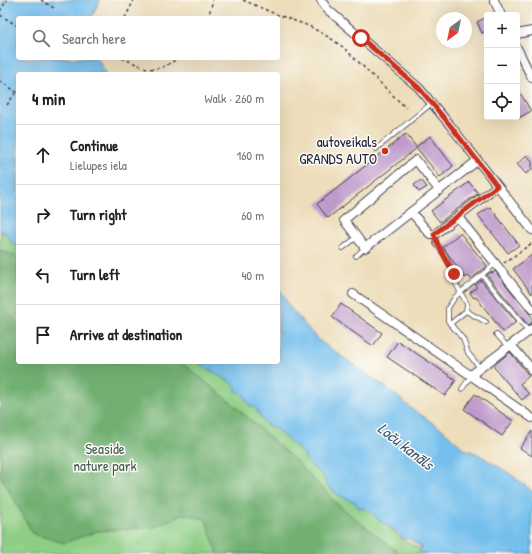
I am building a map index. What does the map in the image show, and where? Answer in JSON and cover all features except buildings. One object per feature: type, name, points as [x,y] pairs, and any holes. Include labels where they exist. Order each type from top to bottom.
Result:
[{"type":"street","points":[[321,0],[327,9],[419,88],[532,230]]},
{"type":"street","points":[[494,0],[500,12]]},
{"type":"street","points":[[520,33],[532,31]]},
{"type":"street","points":[[520,54],[532,78]]},
{"type":"street","points":[[439,190],[416,160],[344,220],[365,248],[411,212],[427,194],[439,190],[477,161]]},
{"type":"street","points":[[411,212],[430,234],[434,234],[497,186]]},
{"type":"street","points":[[458,217],[532,309]]},
{"type":"street","points":[[353,294],[532,418]]},
{"type":"street","points":[[471,375],[530,330]]},
{"type":"street","points":[[509,346],[530,367],[532,371]]},
{"type":"lane","points":[[376,149],[432,103]]},
{"type":"lane","points":[[434,234],[436,244],[445,255],[454,274],[456,284],[467,304],[466,311],[450,324]]},
{"type":"lane","points":[[343,248],[357,237]]},
{"type":"lane","points":[[356,256],[365,248]]},
{"type":"lane","points":[[480,369],[468,353],[463,339],[448,322],[448,308],[460,292],[497,265]]},
{"type":"lane","points":[[482,275],[530,330]]},
{"type":"lane","points":[[466,311],[486,322]]},
{"type":"lane","points":[[496,334],[509,346]]},
{"type":"lane","points":[[462,389],[471,375]]},
{"type":"path","points":[[0,11],[7,0]]},
{"type":"path","points":[[41,0],[54,8]]},
{"type":"path","points":[[126,16],[134,0]]},
{"type":"path","points":[[209,16],[213,0]]},
{"type":"path","points":[[243,0],[309,26],[330,38],[343,47],[406,108]]},
{"type":"path","points":[[0,15],[16,25]]},
{"type":"path","points":[[127,60],[151,70],[168,65],[175,60]]},
{"type":"path","points":[[0,81],[16,91]]},
{"type":"path","points":[[7,105],[16,93]]},
{"type":"path","points":[[497,265],[532,243]]},
{"type":"green space","name":"Seaside nature park","points":[[0,231],[16,239],[16,364],[217,364],[401,538],[428,554],[0,554]]},
{"type":"green space","name":"Seaside nature park","points":[[0,250],[16,256],[16,364],[183,364],[233,404],[298,463],[338,505],[401,554],[218,554],[205,519],[182,514],[155,527],[98,531],[64,543],[33,534],[2,478],[0,477]]},
{"type":"water","points":[[4,0],[100,0],[92,16],[16,16],[16,60],[98,60],[105,72],[16,72],[16,245],[0,230],[0,6]]},
{"type":"water","name":"Loču kanāls","points":[[280,289],[288,305],[317,339],[443,430],[464,449],[476,453],[509,473],[532,491],[532,554],[429,554],[426,552],[419,554],[421,547],[408,538],[401,538],[401,534],[382,522],[371,511],[368,512],[364,508],[358,508],[355,502],[345,498],[330,488],[320,472],[307,461],[304,454],[276,429],[267,425],[255,407],[250,406],[242,393],[236,391],[236,388],[232,383],[200,364],[280,364]]},
{"type":"place","name":"autoveikals GRANDS AUTO","points":[[385,151]]},
{"type":"route","points":[[361,38],[419,88],[450,125],[497,186],[434,234],[436,244],[445,255],[454,274]]}]
